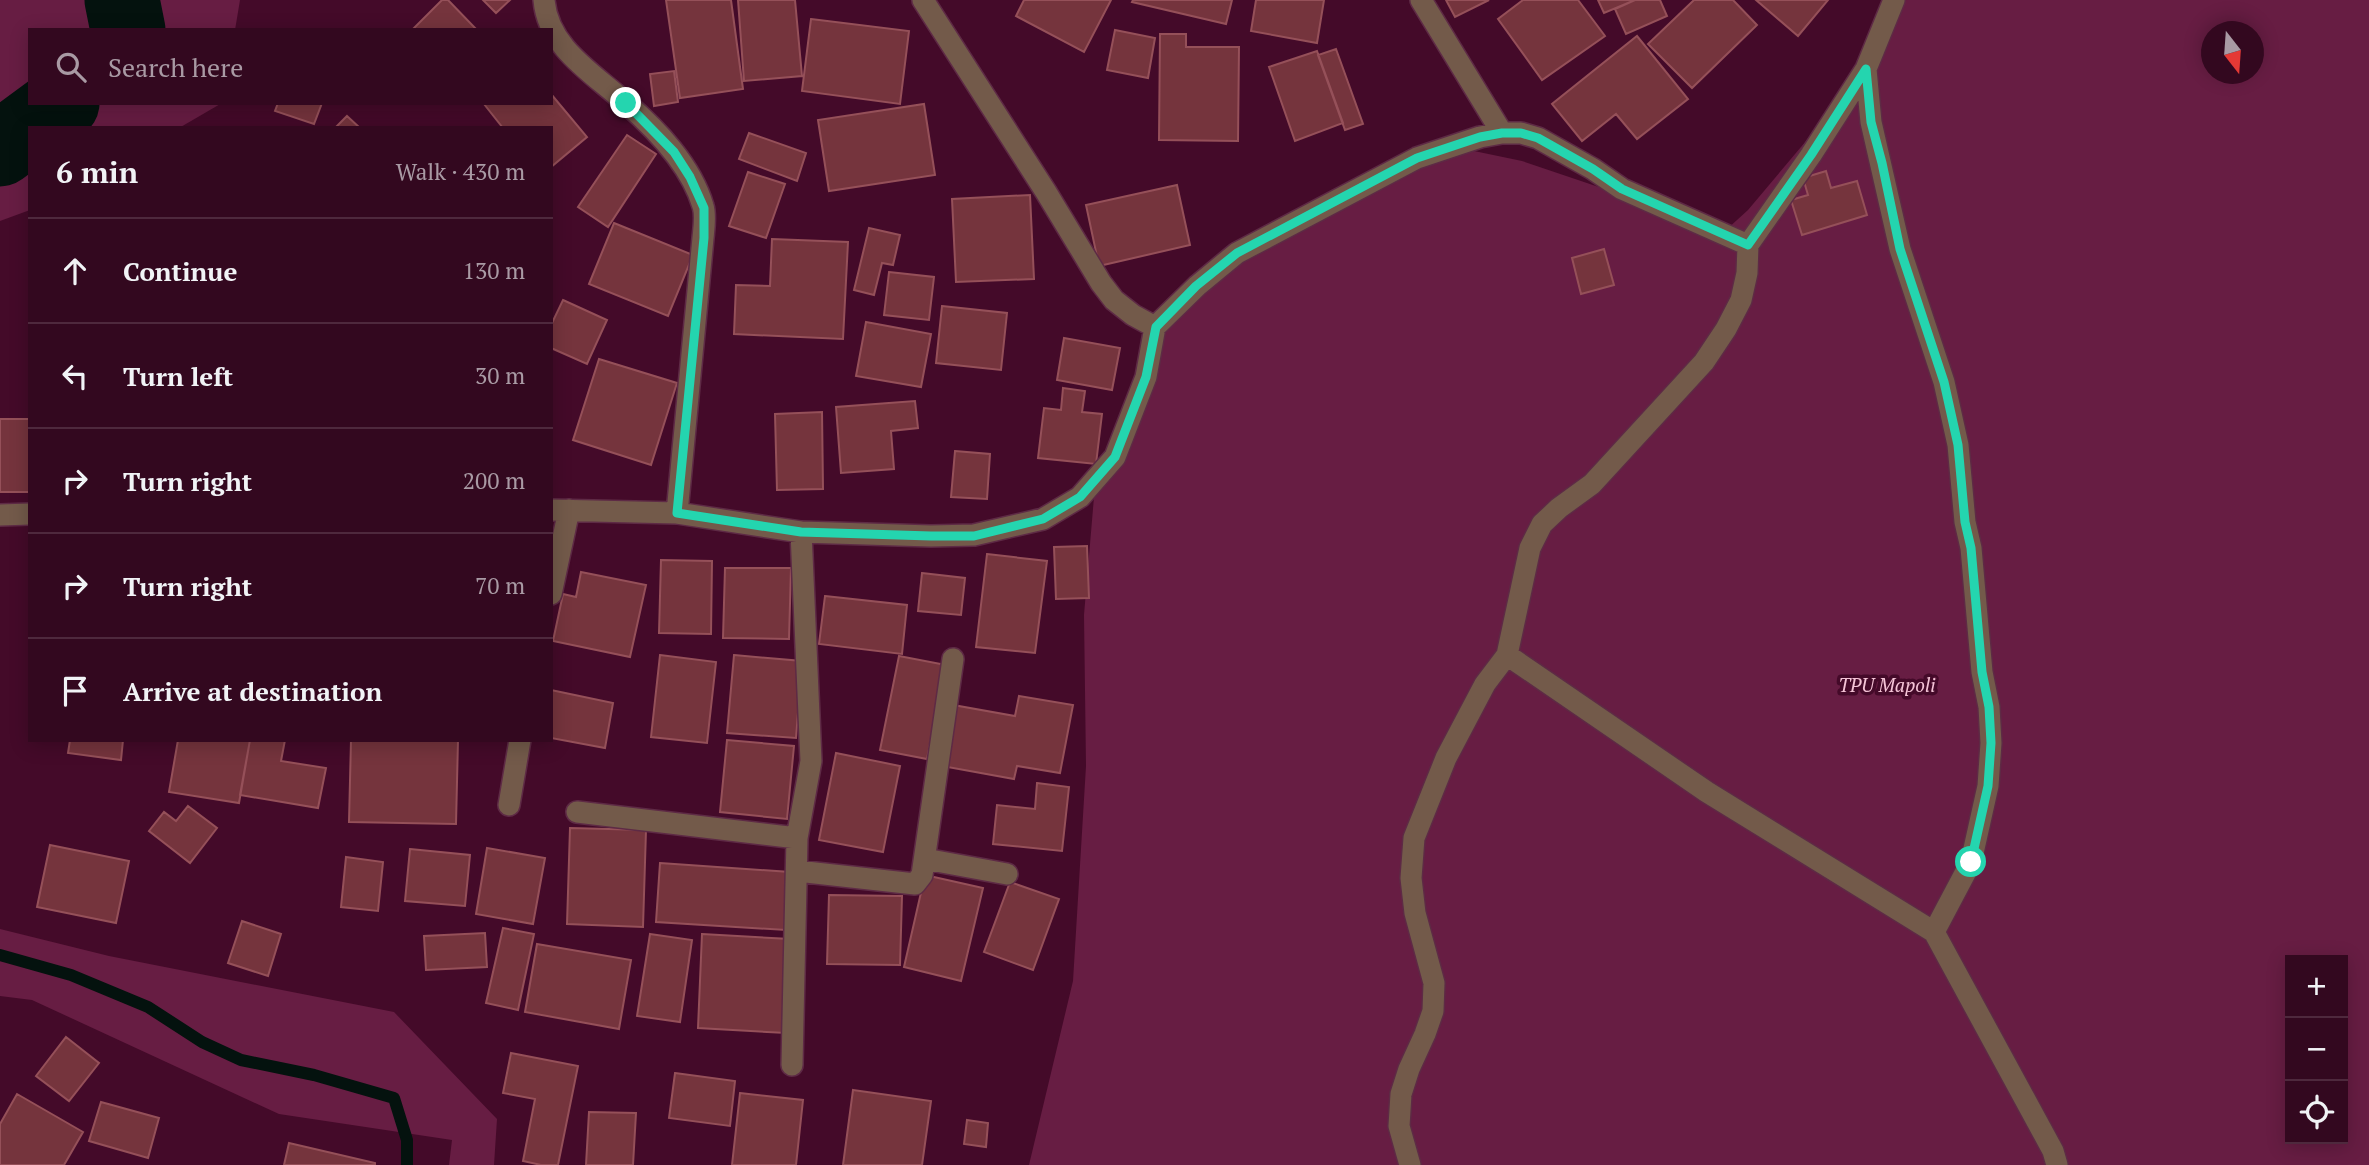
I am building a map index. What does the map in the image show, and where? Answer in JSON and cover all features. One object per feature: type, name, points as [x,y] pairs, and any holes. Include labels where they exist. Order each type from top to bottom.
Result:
[{"type":"street","points":[[544,0],[545,16],[552,28]]},
{"type":"street","points":[[923,0],[1101,283],[1114,300],[1133,315],[1156,327]]},
{"type":"street","points":[[1421,0],[1502,133]]},
{"type":"street","points":[[1410,1165],[1399,1126],[1401,1094],[1433,1011],[1434,983],[1415,913],[1411,878],[1414,838],[1446,758],[1485,684],[1507,655],[1530,548],[1542,524],[1592,484],[1704,362],[1726,329],[1741,300],[1747,273],[1748,245],[1811,155],[1866,69],[1894,0]]},
{"type":"street","points":[[553,29],[584,69],[626,103],[674,152],[690,177],[704,208],[704,238],[677,513]]},
{"type":"street","points":[[1866,69],[1871,122],[1900,249],[1944,382],[1958,445],[1982,672],[1989,707],[1991,743],[1988,786],[1971,862],[1934,932]]},
{"type":"street","points":[[553,575],[560,510],[677,513],[801,532],[974,536],[1043,519],[1080,497],[1115,457],[1146,377],[1156,327],[1196,286],[1237,253],[1417,158],[1480,137],[1521,133],[1538,138],[1622,189],[1748,245]]},
{"type":"street","points":[[0,515],[28,514]]},
{"type":"street","points":[[792,1065],[797,838],[811,761],[801,532]]},
{"type":"street","points":[[1507,655],[1707,792],[1934,932],[2053,1151],[2057,1165]]},
{"type":"street","points":[[797,871],[915,884],[922,875],[953,659]]},
{"type":"street","points":[[509,805],[520,742]]},
{"type":"street","points":[[577,812],[797,838]]},
{"type":"street","points":[[925,859],[1007,874]]},
{"type":"green space","points":[[0,0],[240,0],[235,28],[28,28],[28,105],[219,105],[182,126],[28,126],[28,211],[0,221]]},
{"type":"green space","name":"TPU Mapoli","points":[[1883,0],[2369,0],[2369,1165],[1029,1165],[1073,981],[1086,766],[1084,615],[1094,497],[1128,417],[1152,317],[1182,286],[1450,146],[1522,161],[1726,230],[1748,210],[1806,141],[1862,61]]},
{"type":"green space","points":[[0,929],[109,956],[394,1012],[497,1119],[494,1165],[449,1165],[452,1140],[279,1114],[32,1000],[0,996]]},
{"type":"building","points":[[442,0],[448,0],[475,28],[414,28]]},
{"type":"building","points":[[483,0],[510,0],[496,13]]},
{"type":"building","points":[[666,0],[731,0],[743,89],[680,98]]},
{"type":"building","points":[[738,0],[795,0],[802,76],[744,81]]},
{"type":"building","points":[[1024,0],[1111,0],[1084,52],[1016,16]]},
{"type":"building","points":[[1232,0],[1226,24],[1132,2]]},
{"type":"building","points":[[1256,0],[1324,0],[1317,43],[1251,31]]},
{"type":"building","points":[[1446,0],[1489,0],[1455,17]]},
{"type":"building","points":[[1523,0],[1578,0],[1605,36],[1542,80],[1498,19]]},
{"type":"building","points":[[1598,0],[1635,0],[1604,13]]},
{"type":"building","points":[[1635,0],[1660,0],[1667,16],[1626,34],[1615,9]]},
{"type":"building","points":[[1694,0],[1733,0],[1757,25],[1692,88],[1648,44]]},
{"type":"building","points":[[1756,0],[1828,0],[1798,36]]},
{"type":"building","points":[[811,19],[909,31],[900,104],[802,91]]},
{"type":"building","points":[[1115,30],[1155,38],[1148,78],[1107,70]]},
{"type":"building","points":[[1160,34],[1186,34],[1186,47],[1239,47],[1238,141],[1159,140]]},
{"type":"building","points":[[1637,36],[1688,99],[1637,139],[1616,114],[1582,141],[1552,104]]},
{"type":"building","points":[[1336,49],[1363,124],[1345,130],[1318,55]]},
{"type":"building","points":[[1317,51],[1343,123],[1295,141],[1269,67]]},
{"type":"building","points":[[674,71],[678,102],[654,106],[650,74]]},
{"type":"building","points":[[553,96],[587,137],[553,165],[553,126],[501,126],[485,105],[553,105]]},
{"type":"building","points":[[924,104],[935,175],[829,191],[818,120]]},
{"type":"building","points":[[277,105],[321,105],[314,124],[275,111]]},
{"type":"building","points":[[347,116],[358,126],[337,126]]},
{"type":"building","points":[[749,133],[806,153],[797,181],[739,159]]},
{"type":"building","points":[[627,135],[656,154],[608,227],[578,207]]},
{"type":"building","points":[[1826,171],[1831,188],[1857,181],[1867,215],[1802,235],[1791,200],[1808,195],[1803,178]]},
{"type":"building","points":[[748,172],[785,184],[766,238],[729,226]]},
{"type":"building","points":[[1177,185],[1190,245],[1099,266],[1086,205]]},
{"type":"building","points":[[1030,195],[1034,279],[956,282],[952,199]]},
{"type":"building","points":[[614,223],[693,255],[668,316],[589,284]]},
{"type":"building","points":[[869,228],[900,235],[893,265],[882,263],[874,295],[854,290]]},
{"type":"building","points":[[772,239],[848,242],[843,339],[734,334],[736,285],[770,286]]},
{"type":"building","points":[[1604,249],[1614,285],[1581,294],[1572,258]]},
{"type":"building","points":[[889,272],[934,277],[929,320],[884,315]]},
{"type":"building","points":[[563,300],[607,320],[587,364],[553,349],[553,321]]},
{"type":"building","points":[[942,306],[1007,313],[1001,370],[936,363]]},
{"type":"building","points":[[866,322],[931,334],[921,387],[856,376]]},
{"type":"building","points":[[1064,338],[1120,348],[1112,390],[1057,380]]},
{"type":"building","points":[[599,359],[677,383],[651,465],[573,440]]},
{"type":"building","points":[[1063,388],[1085,391],[1082,412],[1102,414],[1096,464],[1038,458],[1044,408],[1061,410]]},
{"type":"building","points":[[915,401],[918,428],[891,431],[894,469],[841,473],[836,407]]},
{"type":"building","points":[[822,412],[823,489],[777,490],[775,414]]},
{"type":"building","points":[[0,419],[28,419],[28,492],[0,492]]},
{"type":"building","points":[[955,451],[990,454],[987,499],[951,497]]},
{"type":"building","points":[[1087,546],[1089,598],[1056,599],[1054,547]]},
{"type":"building","points":[[987,554],[1047,561],[1035,653],[976,647]]},
{"type":"building","points":[[661,560],[712,561],[711,634],[659,633]]},
{"type":"building","points":[[725,568],[791,568],[789,639],[723,638]]},
{"type":"building","points":[[581,572],[646,585],[630,657],[553,641],[563,594],[576,597]]},
{"type":"building","points":[[922,573],[965,578],[961,615],[918,611]]},
{"type":"building","points":[[825,596],[907,605],[902,654],[819,644]]},
{"type":"building","points":[[660,655],[716,662],[707,743],[651,737]]},
{"type":"building","points":[[734,655],[802,661],[796,738],[727,733]]},
{"type":"building","points":[[899,656],[946,665],[927,759],[880,750]]},
{"type":"building","points":[[553,690],[613,703],[605,748],[553,738]]},
{"type":"building","points":[[1019,696],[1073,705],[1060,773],[1017,766],[1014,779],[942,766],[953,705],[1015,716]]},
{"type":"building","points":[[727,740],[794,746],[787,819],[720,812]]},
{"type":"building","points":[[70,742],[123,742],[121,760],[68,753]]},
{"type":"building","points":[[178,742],[250,742],[239,803],[169,792]]},
{"type":"building","points":[[250,742],[285,742],[281,761],[326,768],[318,808],[240,795]]},
{"type":"building","points":[[351,742],[458,742],[456,824],[349,822]]},
{"type":"building","points":[[836,753],[900,766],[883,852],[819,840]]},
{"type":"building","points":[[1037,783],[1069,787],[1062,851],[993,844],[997,805],[1035,809]]},
{"type":"building","points":[[188,806],[217,828],[190,863],[149,831],[164,812],[176,821]]},
{"type":"building","points":[[570,828],[646,830],[643,927],[567,924]]},
{"type":"building","points":[[50,845],[129,861],[116,923],[37,907]]},
{"type":"building","points":[[487,848],[545,858],[533,924],[476,914]]},
{"type":"building","points":[[410,849],[470,855],[465,906],[405,901]]},
{"type":"building","points":[[346,857],[383,862],[378,911],[341,907]]},
{"type":"building","points":[[660,863],[790,872],[786,930],[656,922]]},
{"type":"building","points":[[925,875],[983,888],[961,981],[904,967]]},
{"type":"building","points":[[1010,882],[1059,899],[1033,970],[984,952]]},
{"type":"building","points":[[829,895],[902,896],[900,965],[827,964]]},
{"type":"building","points":[[242,921],[281,934],[268,976],[228,963]]},
{"type":"building","points":[[503,928],[534,934],[518,1010],[486,1003]]},
{"type":"building","points":[[485,933],[487,967],[426,970],[424,936]]},
{"type":"building","points":[[650,934],[692,940],[680,1022],[637,1016]]},
{"type":"building","points":[[702,934],[790,939],[786,1033],[698,1028]]},
{"type":"building","points":[[537,944],[631,960],[619,1029],[525,1012]]},
{"type":"building","points":[[66,1037],[99,1063],[69,1101],[36,1076]]},
{"type":"building","points":[[511,1053],[578,1066],[558,1165],[523,1161],[535,1099],[503,1093]]},
{"type":"building","points":[[675,1073],[735,1081],[730,1126],[669,1118]]},
{"type":"building","points":[[853,1090],[931,1101],[922,1165],[843,1165]]},
{"type":"building","points":[[740,1093],[803,1100],[796,1165],[732,1165]]},
{"type":"building","points":[[17,1094],[83,1132],[64,1165],[0,1165],[0,1124]]},
{"type":"building","points":[[101,1102],[159,1118],[148,1158],[89,1141]]},
{"type":"building","points":[[589,1112],[636,1113],[633,1165],[586,1165]]},
{"type":"building","points":[[967,1120],[988,1123],[986,1147],[964,1144]]},
{"type":"building","points":[[289,1143],[375,1163],[375,1165],[284,1165]]},
{"type":"waterway","points":[[122,0],[128,28]]},
{"type":"waterway","points":[[31,126],[59,105]]},
{"type":"waterway","points":[[0,149],[28,128]]},
{"type":"waterway","points":[[0,955],[71,975],[148,1007],[202,1042],[241,1060],[314,1075],[394,1098],[407,1140],[407,1165]]},
{"type":"route","points":[[626,103],[674,152],[690,177],[704,208],[704,238],[677,513],[801,532],[974,536],[1043,519],[1080,497],[1115,457],[1146,377],[1156,327],[1196,286],[1237,253],[1417,158],[1480,137],[1521,133],[1538,138],[1622,189],[1748,245],[1811,155],[1866,69],[1871,122],[1900,249],[1944,382],[1958,445],[1991,743],[1988,786],[1971,862]]}]
